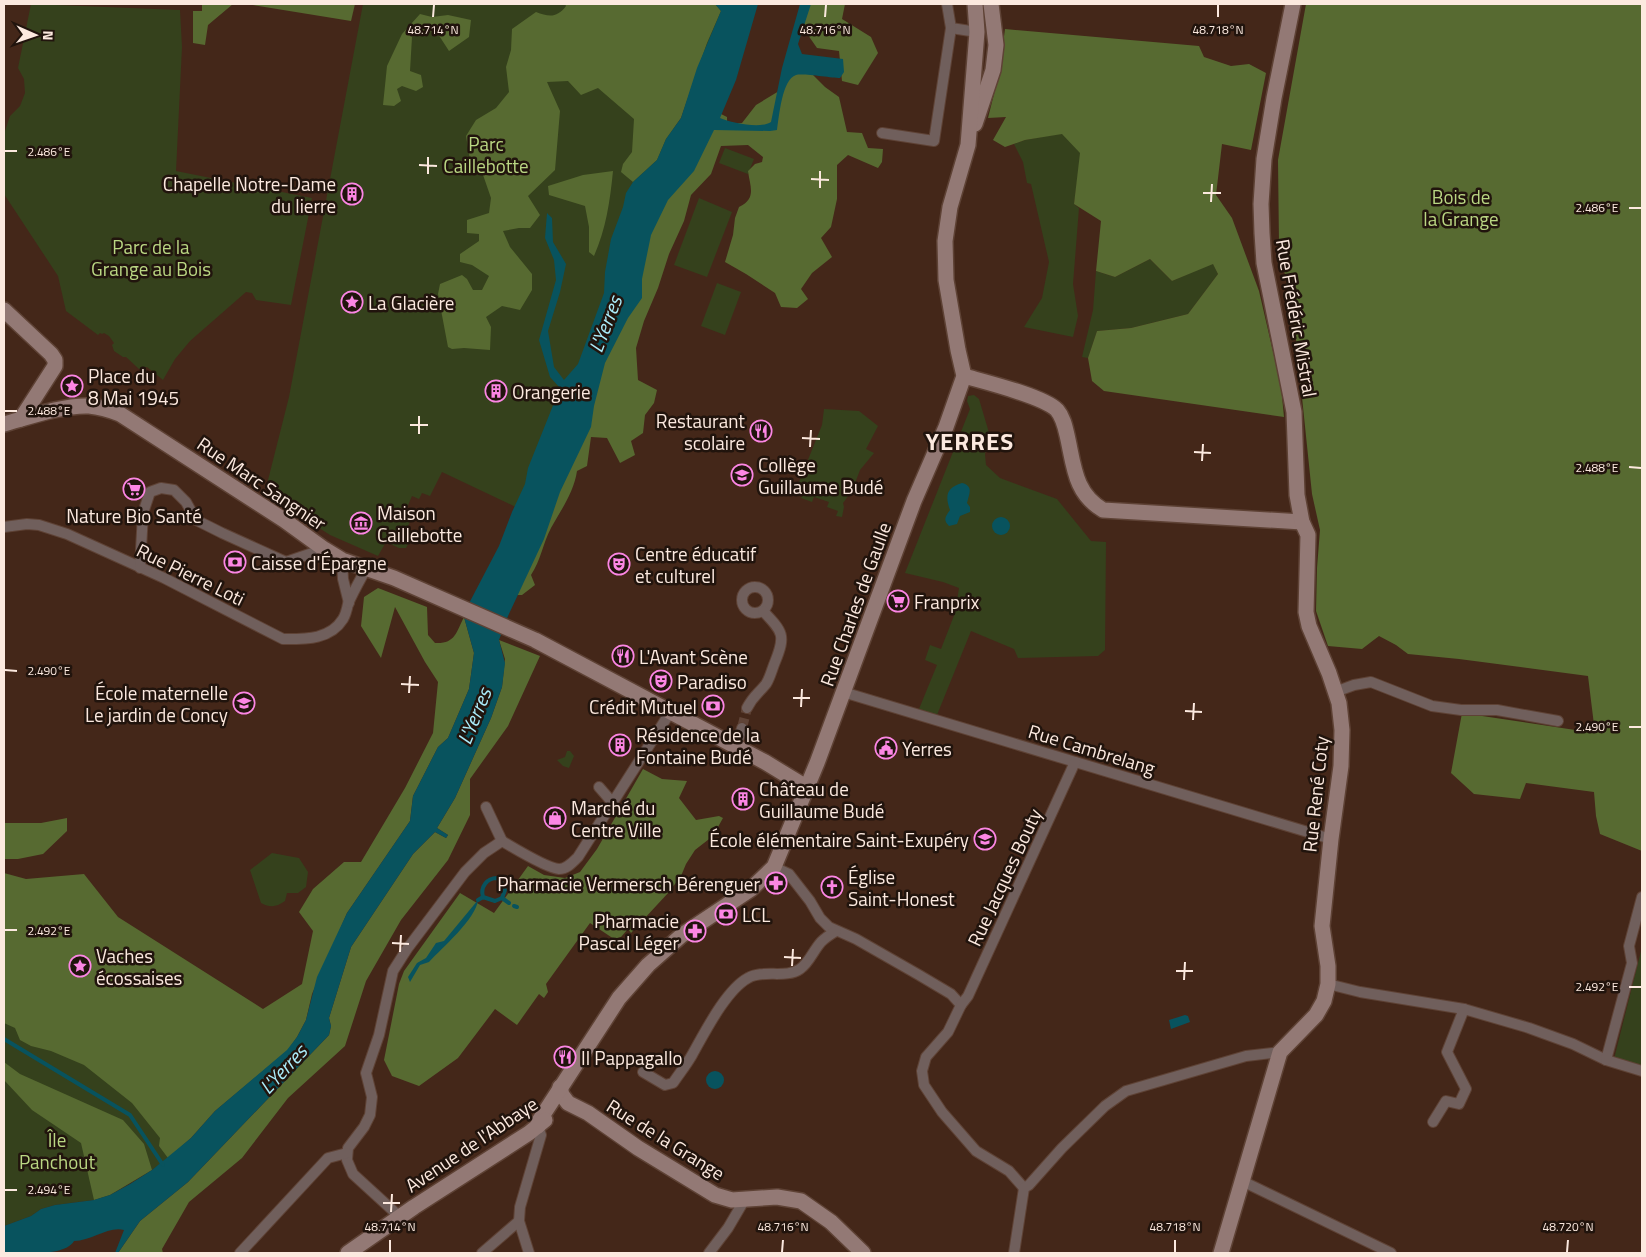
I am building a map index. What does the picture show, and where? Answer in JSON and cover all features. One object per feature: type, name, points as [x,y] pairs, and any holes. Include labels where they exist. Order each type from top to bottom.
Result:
[{"type":"street","points":[[882,133],[934,141],[951,28],[947,4]]},
{"type":"street","name":"Rue Frédéric Mistral","points":[[1293,4],[1265,150],[1261,204],[1264,263],[1294,412],[1297,495],[1302,522]]},
{"type":"street","points":[[951,28],[976,18],[994,7],[996,45],[993,70],[950,207],[945,242],[946,280],[964,376],[1043,402],[1057,410],[1065,423],[1078,485],[1093,504],[1103,510],[1240,520],[1302,522]]},
{"type":"street","points":[[976,18],[996,33]]},
{"type":"street","points":[[968,145],[976,18]]},
{"type":"street","points":[[4,310],[52,354],[55,360],[55,366],[21,419]]},
{"type":"street","name":"Rue Charles de Gaulle","points":[[538,1126],[539,1121],[560,1087],[619,998],[652,961],[682,934],[752,889],[774,867],[843,692],[914,501],[946,427],[964,376]]},
{"type":"street","name":"Rue Marc Sangnier","points":[[4,424],[71,407],[89,406],[104,408],[120,414],[284,520],[342,560],[394,578],[511,629],[671,711]]},
{"type":"street","points":[[140,568],[143,513],[150,492],[161,488],[174,490],[186,502],[196,520],[286,562],[324,549]]},
{"type":"street","name":"Rue René Coty","points":[[1221,1253],[1280,1052],[1316,1015],[1324,1001],[1328,984],[1328,966],[1322,926],[1341,766],[1342,730],[1339,703],[1309,626],[1306,612],[1308,535],[1302,522]]},
{"type":"street","name":"Rue Pierre Loti","points":[[4,527],[27,524],[51,528],[67,534],[283,639],[304,639],[324,635],[335,629],[344,618],[366,568]]},
{"type":"street","points":[[342,560],[343,579],[349,603]]},
{"type":"street","points":[[747,708],[752,698],[766,683],[782,646],[783,639],[772,620],[763,611]]},
{"type":"street","points":[[1335,692],[1354,685],[1371,682],[1432,706],[1461,710],[1497,710],[1558,721]]},
{"type":"street","name":"Rue Cambrelang","points":[[843,692],[1331,839]]},
{"type":"street","points":[[486,807],[502,841],[546,865],[559,869],[570,866],[578,857],[671,711],[806,787]]},
{"type":"street","points":[[736,747],[742,728]]},
{"type":"street","name":"Rue Jacques Bouty","points":[[1024,1188],[1010,1171],[976,1151],[942,1112],[924,1085],[922,1071],[926,1057],[948,1032],[961,1005],[968,996],[1075,762]]},
{"type":"street","points":[[599,787],[612,802]]},
{"type":"street","points":[[400,1217],[353,1174],[347,1160],[348,1148],[370,1115],[372,1097],[366,1073],[379,1035],[393,971],[407,949],[465,872],[484,853],[502,841]]},
{"type":"street","points":[[774,867],[789,874],[810,901],[820,918],[829,927],[856,939],[919,975],[950,994],[961,1005]]},
{"type":"street","points":[[1606,1060],[1632,963],[1629,946],[1642,896]]},
{"type":"street","points":[[643,1072],[665,1085],[673,1083],[692,1056],[702,1035],[737,985],[750,976],[767,973],[785,974],[799,970],[822,940],[836,931]]},
{"type":"street","points":[[1328,984],[1360,992],[1464,1009],[1529,1028],[1573,1044],[1606,1060],[1642,1071]]},
{"type":"street","points":[[1434,1122],[1446,1100],[1459,1104],[1466,1089],[1448,1052],[1464,1009]]},
{"type":"street","points":[[1014,1253],[1024,1188],[1105,1106],[1126,1091],[1246,1056],[1280,1052]]},
{"type":"street","points":[[560,1087],[562,1095],[568,1103]]},
{"type":"street","name":"Avenue de l'Abbaye","points":[[348,1253],[538,1126],[568,1103]]},
{"type":"street","name":"Rue de la Grange","points":[[568,1103],[588,1113],[638,1148],[715,1195],[732,1200],[777,1197],[801,1201],[831,1222],[863,1253]]},
{"type":"street","points":[[529,1253],[519,1221],[520,1207],[541,1134],[538,1126]]},
{"type":"street","points":[[240,1253],[328,1158],[348,1153]]},
{"type":"street","points":[[1242,1181],[1391,1253]]},
{"type":"street","points":[[709,1253],[728,1228],[745,1199]]},
{"type":"street","points":[[482,1253],[519,1221]]},
{"type":"green space","name":"Parc de la Grange au Bois","points":[[31,4],[180,10],[182,47],[176,171],[312,198],[291,305],[256,300],[252,293],[246,292],[190,341],[175,359],[163,380],[147,367],[139,369],[126,357],[114,351],[112,345],[114,343],[109,336],[104,333],[98,335],[66,311],[58,276],[4,194],[4,134],[10,116],[20,106],[25,93],[24,79],[18,68]]},
{"type":"green space","points":[[202,4],[233,4],[208,25],[205,45],[193,43],[193,11],[202,11]]},
{"type":"green space","points":[[246,4],[355,4],[351,21]]},
{"type":"green space","name":"Parc Caillebotte","points":[[363,4],[725,4],[608,288],[580,363],[516,507],[442,472],[430,496],[422,493],[419,499],[412,496],[406,510],[414,514],[405,532],[409,535],[410,541],[406,548],[399,548],[386,542],[378,556],[330,535],[271,497],[267,484],[289,397]]},
{"type":"green space","points":[[565,4],[715,4],[721,11],[707,43],[681,118],[666,139],[657,160],[633,182],[621,172],[623,164],[632,152],[634,119],[598,88],[581,95],[568,81],[547,82],[560,111],[555,170],[528,196],[540,215],[530,228],[503,231],[510,247],[532,274],[532,290],[520,310],[502,306],[486,317],[491,327],[490,350],[452,349],[448,347],[438,294],[440,284],[462,275],[467,279],[473,290],[482,290],[489,276],[472,265],[460,262],[460,254],[479,241],[479,234],[467,233],[467,220],[489,213],[491,198],[482,172],[470,160],[466,136],[476,120],[496,108],[509,92],[506,67],[511,50],[512,29],[536,12],[545,15],[559,13],[566,6]]},
{"type":"green space","points":[[803,4],[845,4],[842,19],[871,37],[878,53],[858,85],[842,81],[839,51],[817,48],[801,25]]},
{"type":"green space","name":"Bois de la Grange","points":[[1306,4],[1642,4],[1642,851],[1600,834],[1594,792],[1526,783],[1520,799],[1474,794],[1451,773],[1462,713],[1595,733],[1588,676],[1408,654],[1379,636],[1362,649],[1328,646],[1316,611],[1320,530],[1312,494],[1294,320],[1279,245],[1278,160]]},
{"type":"green space","points":[[420,14],[432,17],[448,15],[471,20],[469,37],[449,51],[438,34],[426,30],[412,37],[410,71],[421,75],[423,87],[416,91],[402,86],[397,89],[401,101],[394,106],[383,105],[387,66],[402,34]]},
{"type":"green space","points":[[1005,29],[1199,46],[1204,57],[1231,66],[1249,64],[1266,73],[1251,150],[1222,144],[1216,195],[1232,218],[1259,291],[1281,386],[1284,417],[1104,391],[1092,381],[1088,358],[1097,331],[1131,328],[1188,314],[1218,274],[1213,264],[1172,281],[1150,259],[1115,277],[1096,271],[1101,221],[1074,204],[1080,153],[1062,134],[1025,140],[1005,147],[993,140],[1006,117],[988,118],[999,74]]},
{"type":"green space","points":[[805,67],[825,87],[839,97],[847,132],[862,133],[868,148],[883,149],[882,162],[878,168],[848,155],[837,165],[837,199],[831,227],[821,238],[832,257],[812,273],[801,289],[808,299],[797,308],[781,307],[775,293],[725,262],[739,207],[745,204],[750,196],[751,187],[748,171],[755,164],[762,162],[763,157],[748,145],[721,146],[711,174],[691,195],[684,221],[669,254],[636,348],[638,380],[657,390],[654,403],[645,415],[643,433],[631,441],[635,455],[620,463],[607,438],[591,437],[587,466],[577,471],[570,494],[548,534],[531,575],[535,585],[522,595],[512,595],[636,245],[717,112],[727,117],[727,124],[742,123],[756,105],[779,91],[789,76]]},
{"type":"green space","points":[[1062,133],[1081,153],[1074,204],[1079,208],[1073,284],[1078,316],[1073,337],[1024,327],[1042,298],[1049,262],[1031,184],[1027,183],[1023,162],[1014,144]]},
{"type":"green space","points":[[725,148],[754,159],[748,174],[719,163]]},
{"type":"green space","points":[[613,171],[607,215],[602,236],[594,256],[589,252],[589,227],[585,206],[549,195],[548,186],[583,175]]},
{"type":"green space","points":[[699,198],[732,212],[707,277],[674,265]]},
{"type":"green space","points":[[1150,259],[1172,281],[1213,263],[1218,274],[1188,314],[1131,328],[1097,331],[1088,358],[1082,357],[1093,310],[1096,271],[1115,277]]},
{"type":"green space","points":[[717,283],[741,292],[725,335],[701,326]]},
{"type":"green space","points":[[974,395],[979,399],[990,436],[985,454],[986,465],[1000,478],[1057,499],[1091,541],[1106,542],[1105,650],[1098,656],[1018,658],[1014,649],[971,631],[937,715],[919,709],[937,665],[925,660],[930,645],[941,649],[955,613],[959,588],[905,573],[970,409],[967,401],[968,396]]},
{"type":"green space","points":[[824,409],[859,411],[878,426],[866,449],[874,453],[860,470],[852,491],[843,503],[842,517],[836,516],[838,511],[827,507],[829,502],[814,497],[812,502],[801,498],[804,490],[797,487],[822,425]]},
{"type":"green space","points":[[378,588],[427,607],[428,635],[435,643],[447,642],[451,639],[457,633],[464,617],[474,653],[469,689],[448,738],[438,747],[413,796],[410,821],[347,913],[312,994],[306,1020],[297,1037],[288,1050],[215,1111],[191,1138],[168,1158],[159,1146],[160,1138],[132,1103],[84,1065],[51,1051],[31,1046],[20,1040],[15,1028],[4,1023],[4,873],[26,879],[84,874],[118,917],[263,1009],[302,984],[313,931],[299,912],[313,889],[344,862],[361,862],[405,788],[433,733],[438,682],[395,607],[381,658],[361,626],[364,597]]},
{"type":"green space","points":[[499,640],[540,656],[508,726],[470,779],[470,815],[448,860],[401,920],[366,981],[345,1046],[288,1098],[242,1158],[189,1202],[162,1249],[163,1253],[118,1253],[140,1221],[188,1182],[329,1035],[331,1026],[329,1018],[351,947],[413,854],[435,832],[446,838],[448,835],[437,828],[455,798],[491,718],[502,687],[505,659]]},
{"type":"green space","points":[[567,751],[570,751],[574,756],[569,768],[563,766],[557,760],[565,757]]},
{"type":"green space","points":[[643,769],[662,779],[687,781],[679,798],[696,820],[719,816],[723,818],[713,836],[695,850],[681,876],[669,892],[631,933],[628,929],[621,937],[614,939],[590,923],[546,984],[548,992],[544,998],[539,994],[517,1025],[495,1009],[458,1058],[419,1086],[392,1076],[384,1060],[399,984],[404,971],[460,893],[494,913],[528,866],[544,875],[565,878],[580,872],[597,849]]},
{"type":"green space","points":[[67,818],[67,831],[43,854],[18,859],[4,859],[4,823],[41,823]]},
{"type":"green space","points":[[272,853],[299,858],[308,872],[306,887],[298,893],[287,893],[285,901],[276,906],[268,906],[261,903],[250,870]]},
{"type":"green space","name":"Île Panchout","points":[[4,909],[185,1145],[152,1170],[110,1195],[94,1200],[55,1205],[41,1209],[31,1216],[4,1226]]},
{"type":"green space","points":[[1642,947],[1642,1067],[1614,1059]]},
{"type":"green space","points":[[4,1062],[20,1074],[123,1120],[144,1144],[152,1170],[110,1195],[94,1200],[81,1143],[32,1110],[4,1080]]},
{"type":"water","name":"L'Yerres","points":[[715,4],[758,4],[736,80],[720,118],[731,122],[753,125],[771,122],[782,68],[800,4],[811,4],[798,44],[802,54],[843,59],[844,72],[840,78],[796,75],[791,78],[784,91],[777,130],[714,130],[694,171],[668,200],[651,235],[642,279],[642,298],[628,318],[605,363],[594,406],[591,427],[560,492],[544,539],[508,616],[499,640],[505,663],[502,687],[491,718],[455,798],[437,828],[448,835],[446,838],[435,832],[413,854],[351,947],[329,1018],[331,1026],[329,1035],[188,1182],[140,1221],[118,1253],[115,1253],[124,1230],[118,1229],[74,1241],[62,1250],[53,1252],[4,1253],[4,1226],[31,1216],[41,1209],[55,1205],[94,1200],[110,1195],[152,1170],[191,1138],[215,1111],[287,1050],[297,1037],[306,1020],[317,977],[347,913],[410,821],[413,796],[438,747],[448,738],[469,689],[474,653],[464,617],[465,611],[499,546],[525,484],[528,468],[560,388],[550,377],[539,340],[556,280],[554,260],[545,238],[547,213],[552,218],[553,242],[566,264],[548,331],[554,367],[564,380],[578,364],[604,293],[605,272],[611,239],[626,193],[633,182],[657,160],[666,139],[681,118],[697,68],[721,11]]},
{"type":"water","points":[[962,483],[966,484],[969,488],[967,503],[970,507],[970,512],[960,516],[957,524],[949,526],[945,520],[950,510],[948,493],[953,487]]},
{"type":"water","points":[[1001,517],[1009,522],[1010,526],[1005,534],[1001,535],[993,530],[992,526],[997,518]]},
{"type":"water","points":[[478,900],[476,908],[465,924],[429,962],[420,965],[410,982],[408,977],[417,963],[426,958],[436,943],[444,941]]},
{"type":"water","points":[[1185,1015],[1188,1016],[1190,1022],[1171,1029],[1169,1020]]},
{"type":"water","points":[[715,1071],[721,1074],[724,1080],[721,1086],[715,1089],[709,1086],[706,1080],[709,1074]]},
{"type":"waterway","points":[[483,897],[483,887],[487,881],[497,878],[505,890],[502,898]]},
{"type":"waterway","points":[[478,900],[483,897],[495,901],[502,898],[509,903]]},
{"type":"waterway","points":[[4,1039],[130,1115],[163,1165]]},
{"type":"tunnel","points":[[742,728],[747,708]]},
{"type":"place","name":"Chapelle Notre-Dame du lierre","points":[[352,194]]},
{"type":"place","name":"La Glacière","points":[[352,302]]},
{"type":"place","name":"Place du 8 Mai 1945","points":[[72,386]]},
{"type":"place","name":"Orangerie","points":[[496,391]]},
{"type":"place","name":"Restaurant scolaire","points":[[761,431]]},
{"type":"place","name":"Collège Guillaume Budé","points":[[742,475]]},
{"type":"place","name":"Nature Bio Santé","points":[[134,489]]},
{"type":"place","name":"Maison Caillebotte","points":[[361,523]]},
{"type":"place","name":"Caisse d'Épargne","points":[[235,562]]},
{"type":"place","name":"Centre éducatif et culturel","points":[[619,564]]},
{"type":"place","name":"Franprix","points":[[898,601]]},
{"type":"place","name":"L'Avant Scène","points":[[623,656]]},
{"type":"place","name":"Paradiso","points":[[661,681]]},
{"type":"place","name":"École maternelle Le jardin de Concy","points":[[244,703]]},
{"type":"place","name":"Crédit Mutuel","points":[[713,706]]},
{"type":"place","name":"Résidence de la Fontaine Budé","points":[[620,745]]},
{"type":"place","name":"Yerres","points":[[886,748]]},
{"type":"place","name":"Château de Guillaume Budé","points":[[743,799]]},
{"type":"place","name":"Marché du Centre Ville","points":[[555,818]]},
{"type":"place","name":"École élémentaire Saint-Exupéry","points":[[985,839]]},
{"type":"place","name":"Pharmacie Vermersch Bérenguer","points":[[776,883]]},
{"type":"place","name":"Église Saint-Honest","points":[[832,887]]},
{"type":"place","name":"LCL","points":[[726,914]]},
{"type":"place","name":"Pharmacie Pascal Léger","points":[[695,931]]},
{"type":"place","name":"Vaches écossaises","points":[[80,966]]},
{"type":"place","name":"Il Pappagallo","points":[[565,1057]]},
{"type":"district","name":"YERRES","points":[[970,441]]}]
